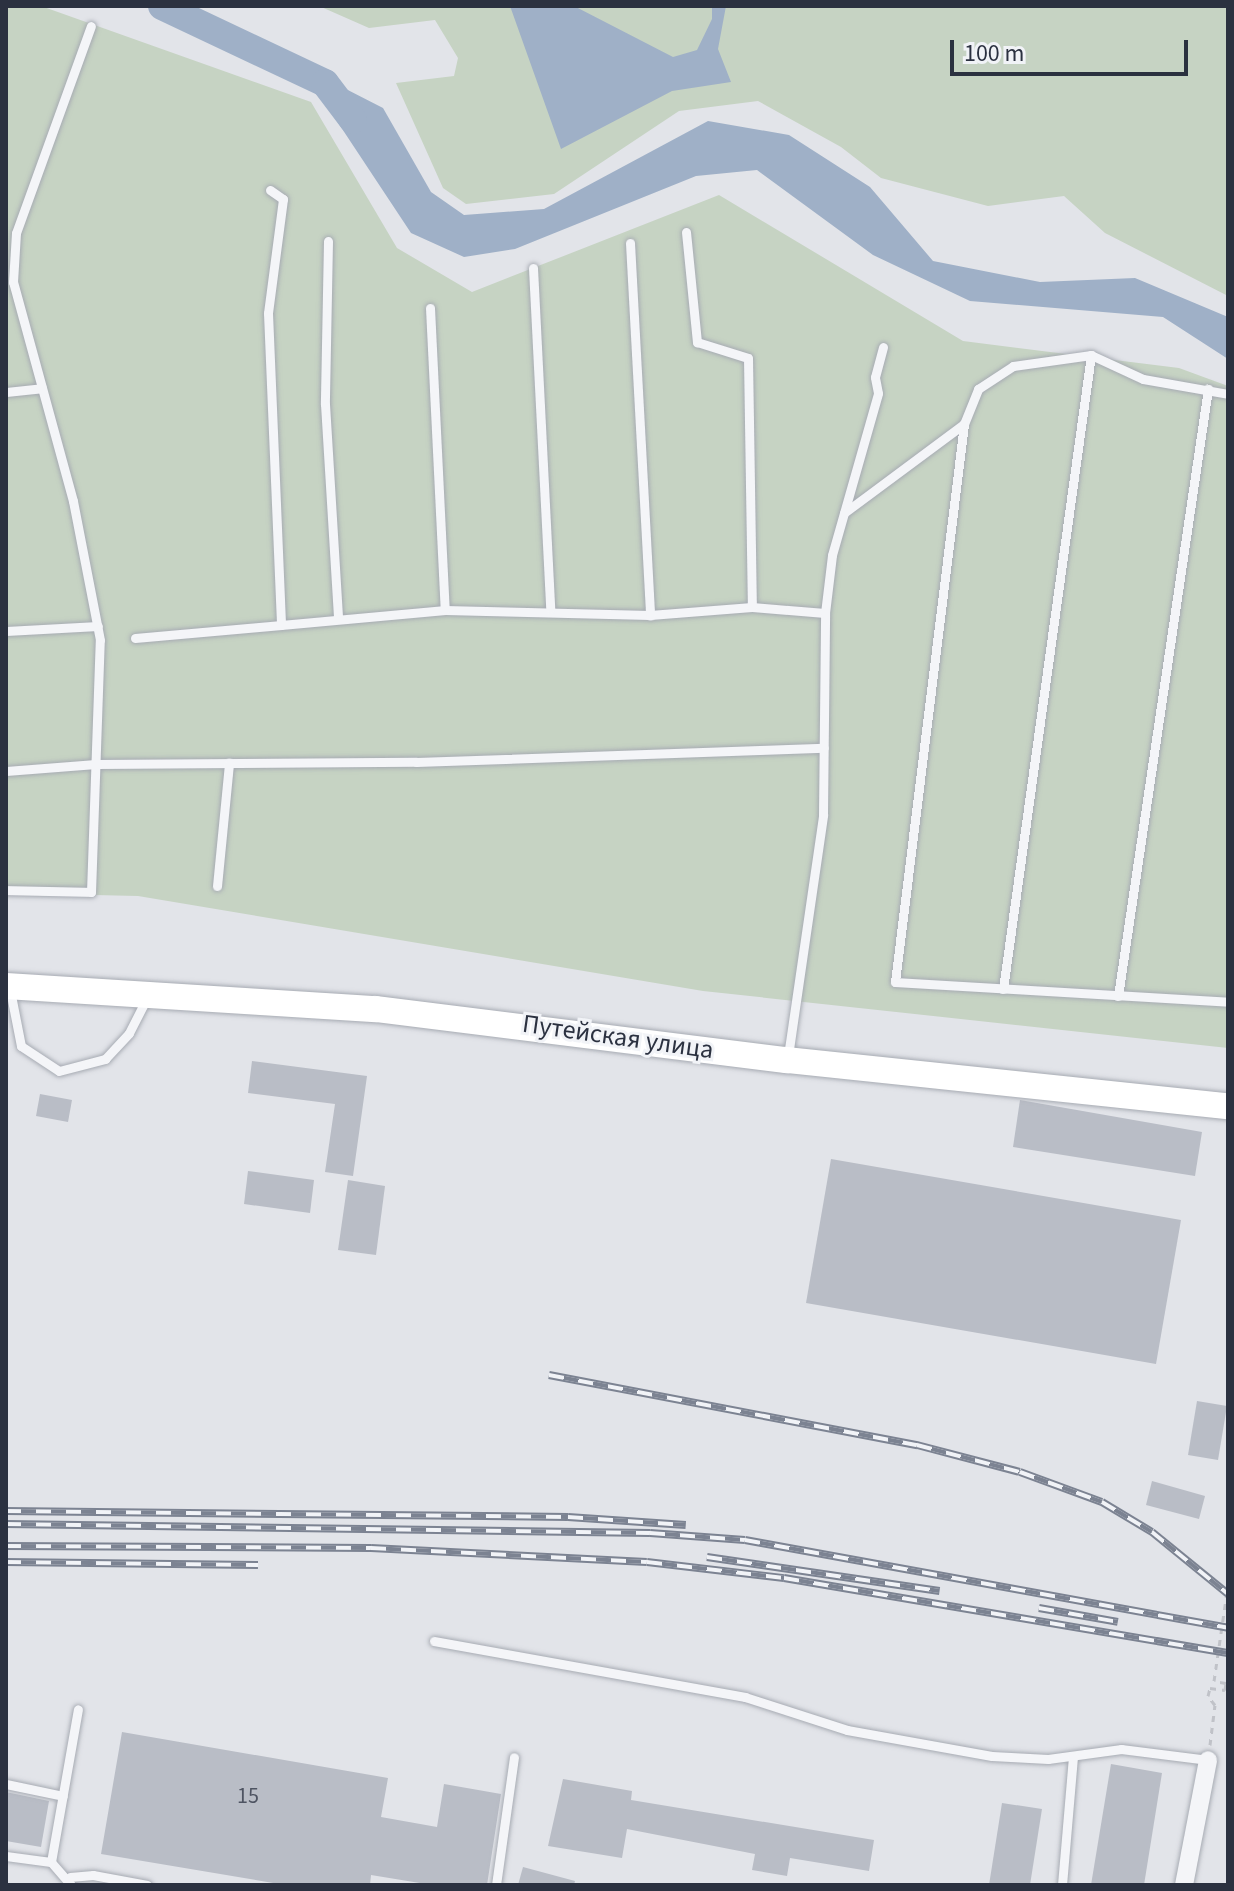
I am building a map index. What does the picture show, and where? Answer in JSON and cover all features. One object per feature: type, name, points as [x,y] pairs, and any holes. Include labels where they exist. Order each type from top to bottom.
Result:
[{"type":"main road","name":"Путейская улица","points":[[8,986],[406,1012],[787,1060],[1228,1106]]},
{"type":"street","points":[[1184,1885],[1208,1760]]},
{"type":"lane","points":[[6,890],[91,892],[98,626],[73,501],[9,282],[11,232],[91,26]]},
{"type":"lane","points":[[270,190],[283,199],[268,313],[281,625]]},
{"type":"lane","points":[[686,232],[697,342],[748,358],[752,607]]},
{"type":"lane","points":[[328,241],[325,404],[338,617]]},
{"type":"lane","points":[[630,243],[650,615]]},
{"type":"lane","points":[[533,268],[550,609]]},
{"type":"lane","points":[[430,308],[445,610]]},
{"type":"lane","points":[[787,1060],[823,815],[825,613],[832,555],[878,393],[875,377],[883,347]]},
{"type":"lane","points":[[1003,989],[1091,355]]},
{"type":"lane","points":[[1228,394],[1143,379],[1091,355],[1013,366],[978,389],[964,424],[895,982],[1228,1002]]},
{"type":"lane","points":[[6,392],[42,388]]},
{"type":"lane","points":[[1118,996],[1208,389]]},
{"type":"lane","points":[[844,513],[964,424]]},
{"type":"lane","points":[[135,638],[338,617],[445,610],[550,609],[650,615],[752,607],[825,613]]},
{"type":"lane","points":[[6,631],[98,626]]},
{"type":"lane","points":[[6,771],[96,764],[824,748]]},
{"type":"lane","points":[[217,886],[229,763]]},
{"type":"lane","points":[[8,986],[21,1046],[59,1071],[105,1059],[129,1033],[147,997]]},
{"type":"lane","points":[[434,1641],[745,1697],[861,1733],[992,1756],[1073,1756],[1121,1749],[1208,1760]]},
{"type":"lane","points":[[51,1862],[78,1709]]},
{"type":"lane","points":[[1062,1885],[1073,1756]]},
{"type":"lane","points":[[496,1885],[514,1757]]},
{"type":"lane","points":[[6,1784],[63,1796]]},
{"type":"lane","points":[[6,1856],[51,1862],[70,1881],[93,1875],[147,1885]]},
{"type":"path","points":[[1208,1760],[1215,1705],[1208,1696],[1210,1688],[1225,1690],[1226,1683],[1214,1681],[1228,1585]]},
{"type":"green space","points":[[6,6],[41,6],[311,102],[397,248],[472,292],[719,195],[963,341],[1179,368],[1228,386],[1228,1048],[703,991],[138,896],[6,893]]},
{"type":"green space","points":[[319,6],[1228,6],[1228,296],[1105,233],[1064,196],[988,206],[881,178],[841,147],[758,101],[679,111],[554,194],[466,204],[443,188],[396,83],[454,76],[458,58],[435,20],[369,28]]},
{"type":"water","points":[[510,6],[574,6],[673,57],[697,50],[712,19],[712,6],[726,6],[718,49],[731,82],[672,91],[561,149]]},
{"type":"water","points":[[340,86],[383,108],[431,192],[464,215],[544,209],[708,121],[789,135],[870,187],[933,261],[1040,282],[1135,278],[1228,317],[1228,359],[1163,317],[970,301],[873,255],[757,170],[696,176],[515,249],[464,257],[411,233],[321,97]]},
{"type":"building","points":[[252,1061],[367,1076],[353,1176],[325,1172],[335,1104],[248,1093]]},
{"type":"building","points":[[40,1094],[72,1100],[68,1122],[36,1116]]},
{"type":"building","points":[[1020,1100],[1202,1132],[1195,1176],[1013,1147]]},
{"type":"building","points":[[831,1159],[1181,1220],[1156,1364],[806,1303]]},
{"type":"building","points":[[248,1171],[314,1180],[310,1213],[244,1204]]},
{"type":"building","points":[[348,1180],[385,1186],[376,1255],[338,1250]]},
{"type":"building","points":[[1197,1401],[1227,1406],[1218,1460],[1188,1455]]},
{"type":"building","points":[[1152,1481],[1205,1496],[1199,1519],[1146,1505]]},
{"type":"building","points":[[122,1732],[388,1778],[381,1817],[437,1827],[444,1784],[501,1794],[487,1885],[432,1885],[371,1875],[370,1885],[285,1885],[101,1854]]},
{"type":"building","points":[[1111,1764],[1162,1773],[1144,1885],[1091,1885]]},
{"type":"building","points":[[563,1779],[632,1791],[631,1800],[874,1840],[869,1871],[790,1858],[787,1876],[752,1870],[755,1854],[627,1829],[622,1858],[548,1846]]},
{"type":"building","points":[[6,1792],[49,1801],[41,1847],[6,1841]]},
{"type":"building","points":[[1002,1803],[1042,1809],[1030,1885],[989,1885]]},
{"type":"building","points":[[523,1867],[575,1881],[574,1885],[518,1885]]},
{"type":"waterway","points":[[162,6],[325,83],[353,120]]},
{"type":"railway","points":[[549,1375],[917,1445],[1020,1472],[1102,1502],[1152,1532],[1228,1594]]},
{"type":"railway","points":[[6,1511],[568,1517],[686,1525]]},
{"type":"railway","points":[[6,1524],[650,1533],[745,1540],[1228,1628]]},
{"type":"railway","points":[[6,1546],[371,1548],[647,1562],[784,1578],[1228,1653]]},
{"type":"railway","points":[[707,1557],[940,1591]]},
{"type":"railway","points":[[6,1562],[258,1565]]},
{"type":"railway","points":[[1039,1608],[1118,1622]]}]
